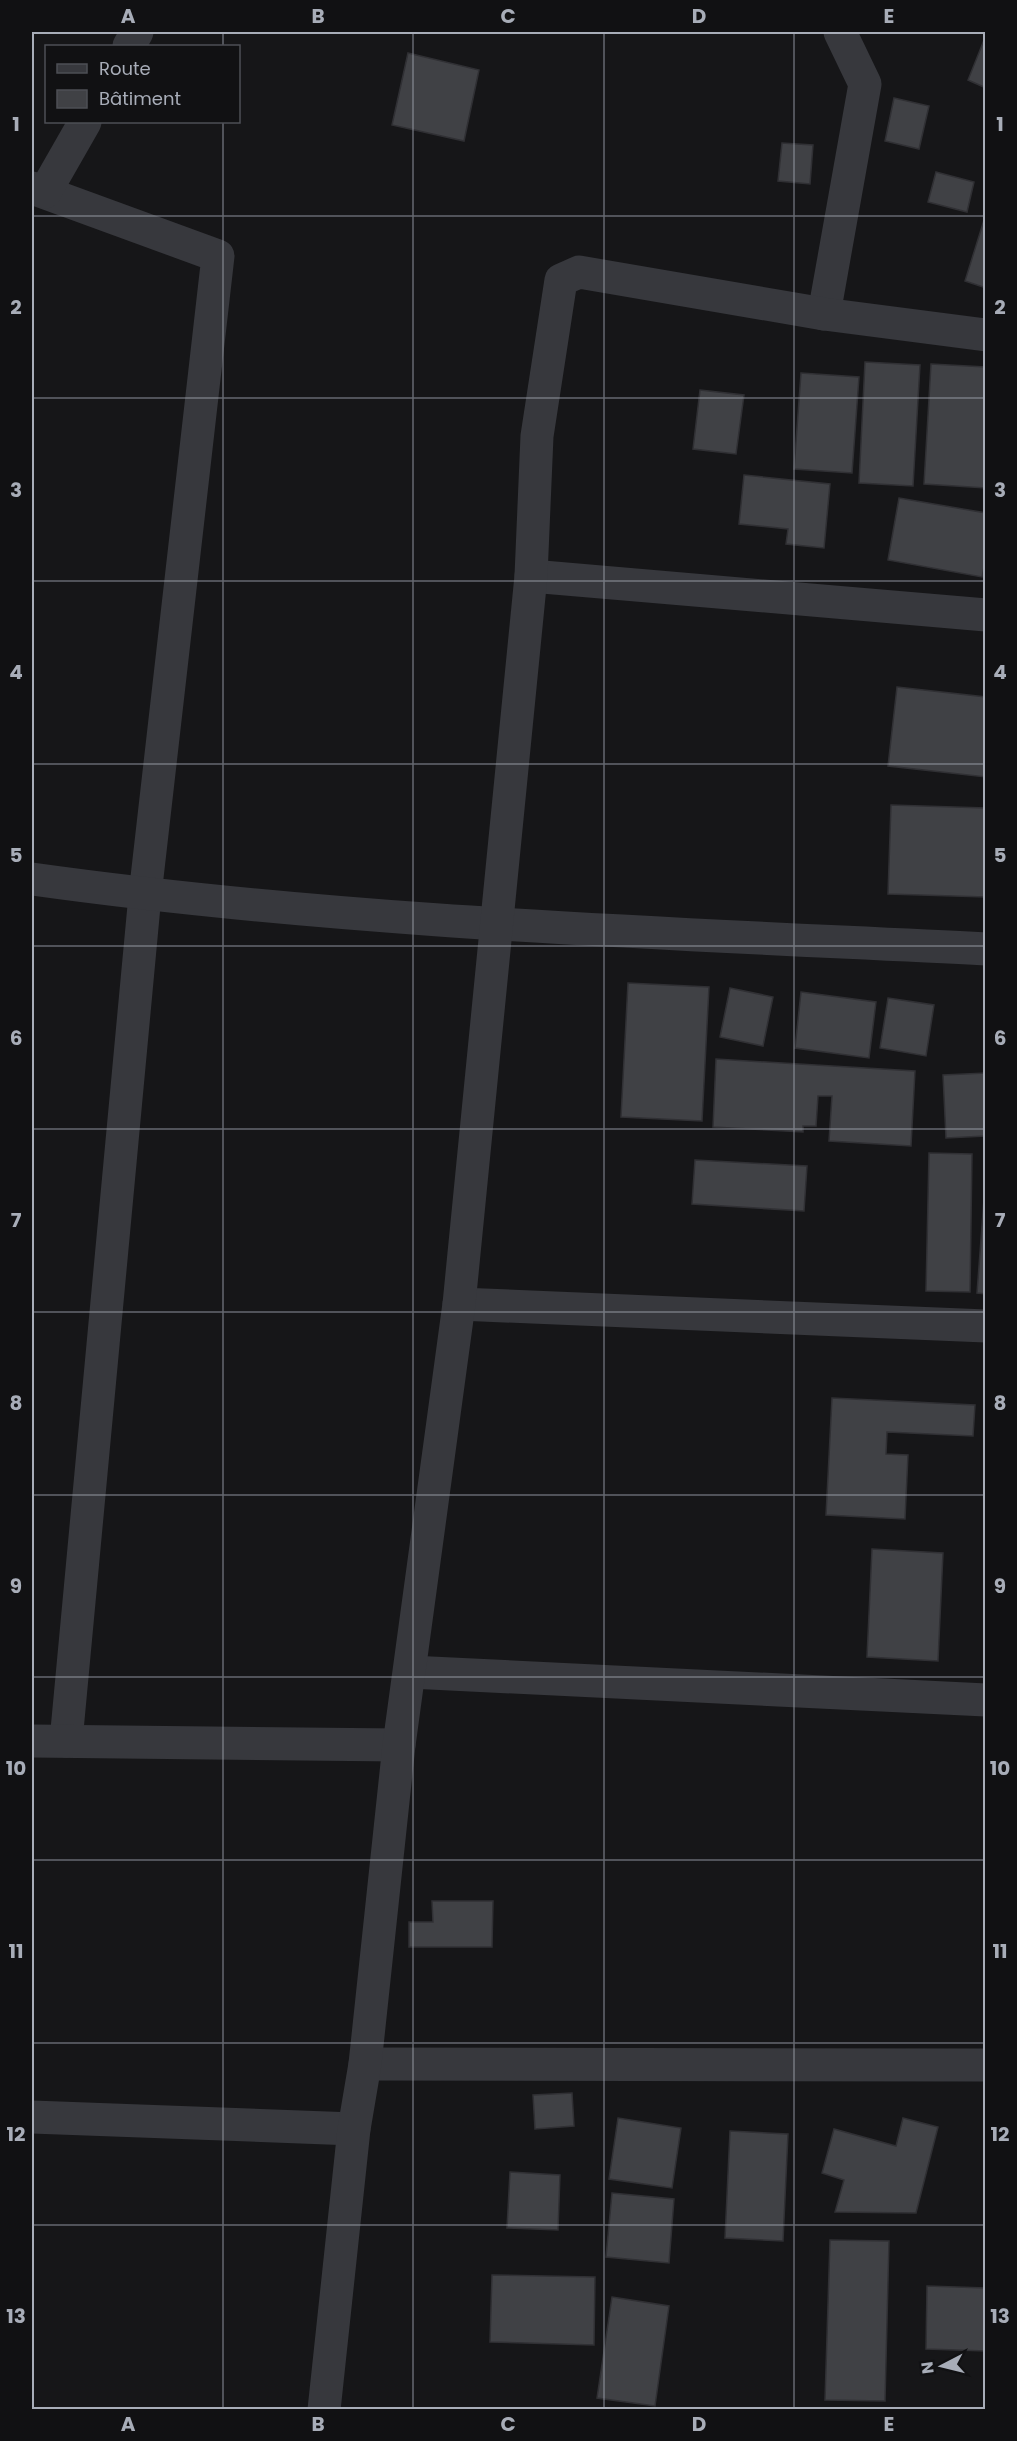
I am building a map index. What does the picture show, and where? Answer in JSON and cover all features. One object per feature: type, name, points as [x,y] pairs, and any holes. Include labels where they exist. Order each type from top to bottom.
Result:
[{"type":"street","points":[[824,314],[865,84],[840,32]]},
{"type":"street","points":[[66,1741],[145,895],[218,256],[38,190],[85,123]]},
{"type":"street","points":[[324,2409],[354,2129],[365,2064],[399,1745],[459,1304],[531,576],[537,436],[561,280],[579,272],[824,314],[986,335]]},
{"type":"street","points":[[531,576],[986,615]]},
{"type":"street","points":[[32,879],[145,895],[496,924],[986,949]]},
{"type":"street","points":[[459,1304],[986,1326]]},
{"type":"street","points":[[410,1672],[986,1700]]},
{"type":"street","points":[[32,1741],[399,1745]]},
{"type":"street","points":[[365,2064],[986,2065]]},
{"type":"street","points":[[32,2117],[354,2129]]},
{"type":"building","points":[[986,35],[986,88],[968,80]]},
{"type":"building","points":[[408,53],[479,70],[464,141],[392,125]]},
{"type":"building","points":[[894,98],[929,106],[919,149],[885,141]]},
{"type":"building","points":[[782,143],[813,145],[810,184],[778,181]]},
{"type":"building","points":[[936,172],[974,182],[967,212],[928,202]]},
{"type":"building","points":[[984,220],[986,221],[986,288],[965,281]]},
{"type":"building","points":[[865,362],[920,365],[913,486],[859,483]]},
{"type":"building","points":[[931,364],[986,367],[986,488],[924,484]]},
{"type":"building","points":[[801,373],[859,377],[852,473],[794,469]]},
{"type":"building","points":[[700,390],[744,395],[736,454],[693,449]]},
{"type":"building","points":[[744,475],[830,484],[824,548],[786,544],[788,529],[739,524]]},
{"type":"building","points":[[899,498],[986,513],[986,558],[982,577],[888,560]]},
{"type":"building","points":[[897,687],[986,697],[986,777],[888,766]]},
{"type":"building","points":[[891,805],[986,808],[986,897],[888,894]]},
{"type":"building","points":[[628,983],[709,987],[702,1121],[621,1117]]},
{"type":"building","points":[[730,988],[773,997],[763,1046],[720,1037]]},
{"type":"building","points":[[801,992],[876,1002],[869,1058],[795,1048]]},
{"type":"building","points":[[888,998],[934,1005],[926,1056],[880,1048]]},
{"type":"building","points":[[716,1059],[915,1071],[911,1146],[829,1141],[832,1096],[818,1096],[816,1126],[803,1126],[803,1132],[713,1127]]},
{"type":"building","points":[[986,1073],[986,1136],[946,1138],[943,1075]]},
{"type":"building","points":[[929,1153],[972,1154],[970,1292],[926,1291]]},
{"type":"building","points":[[695,1160],[807,1166],[804,1211],[692,1204]]},
{"type":"building","points":[[986,1172],[986,1294],[977,1293]]},
{"type":"building","points":[[832,1398],[975,1405],[973,1436],[887,1432],[886,1454],[908,1455],[905,1519],[826,1515]]},
{"type":"building","points":[[872,1549],[943,1553],[938,1661],[867,1657]]},
{"type":"building","points":[[432,1901],[493,1901],[492,1947],[409,1947],[409,1922],[433,1922]]},
{"type":"building","points":[[572,2093],[574,2126],[535,2129],[533,2095]]},
{"type":"building","points":[[618,2118],[681,2128],[672,2188],[609,2179]]},
{"type":"building","points":[[903,2118],[938,2127],[916,2213],[835,2212],[844,2180],[822,2173],[834,2129],[896,2146]]},
{"type":"building","points":[[730,2131],[788,2134],[783,2241],[725,2238]]},
{"type":"building","points":[[510,2172],[560,2175],[558,2230],[507,2228]]},
{"type":"building","points":[[612,2193],[674,2199],[669,2263],[606,2257]]},
{"type":"building","points":[[830,2240],[889,2241],[885,2401],[825,2400]]},
{"type":"building","points":[[492,2275],[595,2277],[594,2345],[490,2342]]},
{"type":"building","points":[[927,2286],[986,2288],[986,2351],[926,2349]]},
{"type":"building","points":[[612,2297],[669,2306],[655,2406],[597,2398]]}]
